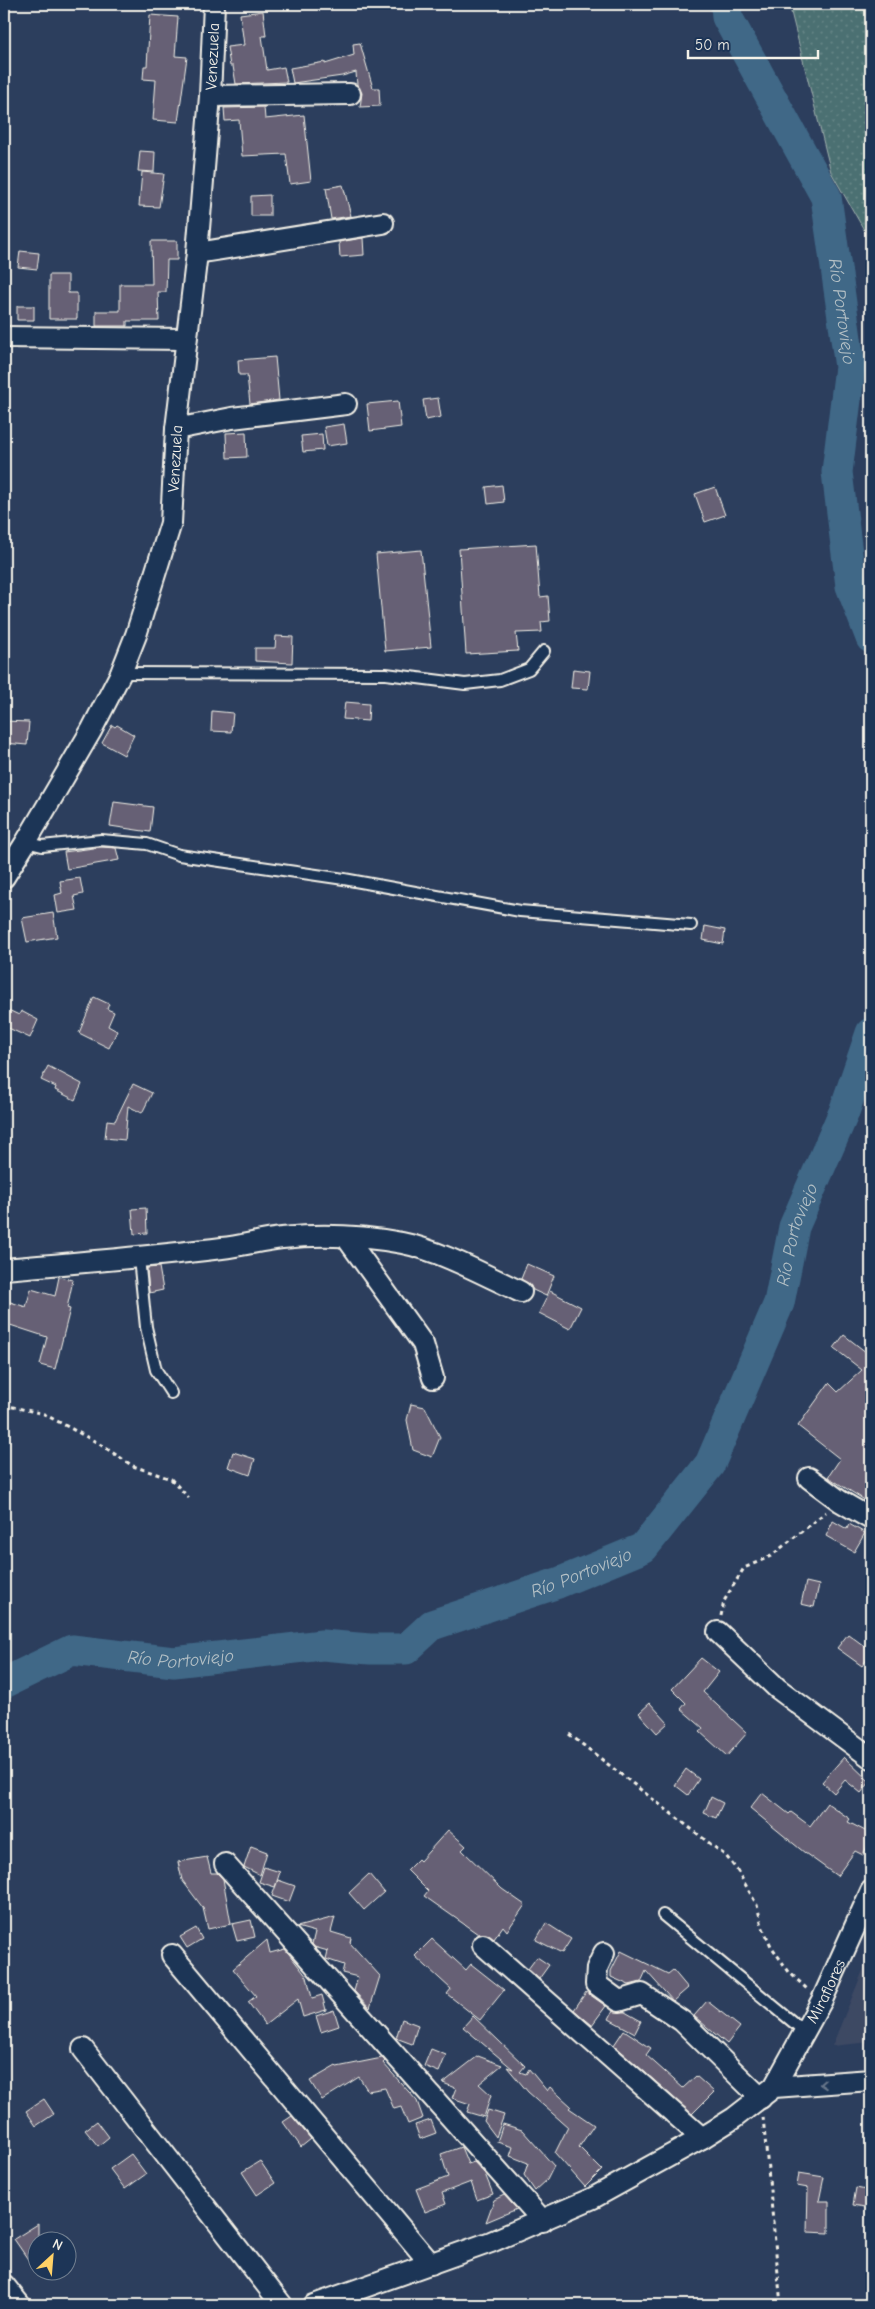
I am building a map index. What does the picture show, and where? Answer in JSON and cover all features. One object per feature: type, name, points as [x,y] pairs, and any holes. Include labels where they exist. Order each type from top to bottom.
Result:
[{"type":"street","name":"Venezuela","points":[[4,877],[91,730],[121,673],[136,634],[170,522],[176,429],[185,339],[197,253],[210,96],[214,4]]},
{"type":"street","points":[[210,96],[350,94]]},
{"type":"street","points":[[197,253],[383,223]]},
{"type":"street","points":[[4,337],[185,339]]},
{"type":"street","points":[[176,429],[232,418],[346,404]]},
{"type":"street","points":[[346,1237],[423,1344],[433,1378]]},
{"type":"street","points":[[4,1270],[139,1258],[164,1253],[223,1248],[282,1238],[346,1237],[404,1243],[453,1260],[521,1292]]},
{"type":"street","points":[[809,1478],[840,1501],[871,1519]]},
{"type":"street","points":[[718,1632],[777,1688],[871,1758]]},
{"type":"street","points":[[225,1864],[543,2220]]},
{"type":"street","name":"Miraflores","points":[[767,2093],[805,2032],[822,2000],[871,1891]]},
{"type":"street","points":[[483,1945],[702,2138]]},
{"type":"street","points":[[604,1953],[597,1968],[596,1984],[619,2001],[642,1994],[682,2021],[767,2093]]},
{"type":"street","points":[[172,1955],[431,2264]]},
{"type":"street","points":[[83,2049],[282,2305]]},
{"type":"street","points":[[314,2305],[431,2264],[543,2220],[642,2173],[702,2138],[767,2093],[871,2080]]},
{"type":"street","points":[[4,2285],[20,2305]]},
{"type":"lane","points":[[121,673],[386,674],[465,684],[500,680],[529,669],[544,652]]},
{"type":"lane","points":[[26,842],[42,846],[101,840],[147,844],[179,855],[344,879],[520,911],[691,924]]},
{"type":"lane","points":[[139,1258],[146,1327],[156,1370],[171,1393]]},
{"type":"lane","points":[[663,1915],[805,2032]]},
{"type":"path","points":[[4,1406],[44,1414],[98,1443],[133,1466],[171,1479],[189,1498]]},
{"type":"path","points":[[718,1632],[724,1601],[744,1568],[771,1556],[840,1501]]},
{"type":"path","points":[[569,1734],[726,1856],[737,1870],[757,1905],[762,1926],[771,1946],[789,1972],[822,2000]]},
{"type":"path","points":[[767,2093],[781,2305]]},
{"type":"shaded area","points":[[871,1951],[871,2042],[832,2046]]},
{"type":"green space","points":[[789,4],[871,4],[871,242],[831,172]]},
{"type":"building","points":[[263,11],[266,36],[262,36],[267,70],[284,67],[287,82],[236,84],[233,66],[230,66],[227,47],[244,45],[240,14]]},
{"type":"building","points":[[150,15],[178,17],[175,56],[187,57],[178,122],[153,120],[156,80],[143,79],[144,66],[147,66]]},
{"type":"building","points":[[360,43],[373,88],[379,88],[380,106],[360,107],[362,93],[357,85],[356,72],[342,76],[293,83],[290,68],[325,62],[325,64],[354,55],[353,44]]},
{"type":"building","points":[[264,107],[265,119],[304,115],[311,181],[290,184],[286,154],[242,156],[239,120],[225,121],[224,108]]},
{"type":"building","points":[[140,151],[155,152],[154,172],[138,171]]},
{"type":"building","points":[[142,172],[164,174],[159,207],[139,206]]},
{"type":"building","points":[[343,185],[351,216],[331,219],[326,188]]},
{"type":"building","points":[[270,195],[270,216],[251,216],[251,196]]},
{"type":"building","points":[[363,238],[364,255],[340,257],[339,242]]},
{"type":"building","points":[[151,241],[177,241],[177,260],[167,260],[166,292],[158,292],[159,321],[127,321],[127,326],[96,326],[96,311],[120,311],[120,284],[152,284]]},
{"type":"building","points":[[20,251],[39,253],[37,269],[18,267]]},
{"type":"building","points":[[49,275],[68,275],[68,293],[77,293],[77,319],[49,319]]},
{"type":"building","points":[[17,306],[34,306],[34,320],[17,320]]},
{"type":"building","points":[[275,357],[279,400],[250,404],[247,375],[239,375],[238,360]]},
{"type":"building","points":[[438,398],[441,417],[426,420],[423,400]]},
{"type":"building","points":[[398,401],[401,427],[370,431],[367,404]]},
{"type":"building","points":[[344,424],[347,443],[327,446],[324,427]]},
{"type":"building","points":[[246,432],[247,457],[227,458],[226,433]]},
{"type":"building","points":[[322,434],[323,450],[303,452],[301,436]]},
{"type":"building","points":[[502,485],[504,502],[488,504],[486,487]]},
{"type":"building","points":[[715,487],[725,515],[705,522],[695,494]]},
{"type":"building","points":[[536,544],[540,597],[548,596],[550,621],[541,622],[542,632],[516,633],[518,651],[466,654],[459,549]]},
{"type":"building","points":[[421,550],[431,647],[385,651],[376,554]]},
{"type":"building","points":[[276,636],[293,637],[292,663],[255,661],[255,648],[275,648]]},
{"type":"building","points":[[573,669],[590,671],[588,689],[571,688]]},
{"type":"building","points":[[345,702],[369,704],[368,721],[343,719]]},
{"type":"building","points":[[212,711],[233,713],[231,732],[211,731]]},
{"type":"building","points":[[4,721],[29,722],[27,745],[4,743]]},
{"type":"building","points":[[112,725],[115,727],[117,725],[134,735],[124,755],[102,743]]},
{"type":"building","points":[[114,802],[153,807],[150,832],[110,826]]},
{"type":"building","points":[[101,847],[116,848],[119,860],[67,869],[64,852]]},
{"type":"building","points":[[80,878],[83,894],[74,896],[77,910],[58,913],[55,895],[62,893],[60,881]]},
{"type":"building","points":[[53,913],[57,937],[27,942],[22,918]]},
{"type":"building","points":[[705,926],[725,930],[723,944],[703,940]]},
{"type":"building","points":[[94,997],[109,1004],[107,1009],[114,1012],[108,1026],[117,1031],[109,1048],[79,1033]]},
{"type":"building","points":[[4,1008],[19,1015],[21,1011],[38,1020],[30,1038],[4,1026]]},
{"type":"building","points":[[48,1066],[82,1084],[75,1100],[55,1090],[56,1087],[41,1080]]},
{"type":"building","points":[[133,1084],[152,1093],[142,1113],[128,1106],[125,1140],[105,1138],[107,1120],[115,1121]]},
{"type":"building","points":[[146,1208],[147,1233],[134,1234],[132,1209]]},
{"type":"building","points":[[527,1264],[554,1276],[546,1296],[533,1290],[530,1285],[521,1279]]},
{"type":"building","points":[[159,1267],[163,1290],[149,1293],[147,1268]]},
{"type":"building","points":[[59,1277],[73,1280],[67,1308],[70,1309],[55,1369],[40,1365],[47,1337],[4,1323],[4,1300],[26,1307],[31,1289],[55,1296]]},
{"type":"building","points":[[550,1291],[581,1307],[570,1329],[539,1313]]},
{"type":"building","points":[[844,1335],[871,1356],[871,1504],[828,1477],[840,1459],[798,1426],[829,1383],[838,1392],[862,1370],[834,1348]]},
{"type":"building","points":[[411,1404],[425,1407],[440,1437],[432,1457],[413,1450],[407,1420]]},
{"type":"building","points":[[233,1452],[255,1459],[250,1475],[228,1467]]},
{"type":"building","points":[[833,1521],[847,1529],[849,1524],[865,1533],[854,1552],[826,1536]]},
{"type":"building","points":[[806,1582],[819,1585],[814,1607],[801,1604]]},
{"type":"building","points":[[848,1634],[871,1651],[871,1654],[862,1666],[837,1648]]},
{"type":"building","points":[[701,1658],[719,1672],[703,1692],[747,1733],[727,1756],[700,1732],[703,1728],[681,1709],[686,1703],[672,1689]]},
{"type":"building","points":[[650,1703],[668,1723],[657,1733],[639,1713]]},
{"type":"building","points":[[844,1757],[870,1782],[861,1793],[845,1780],[834,1793],[822,1782]]},
{"type":"building","points":[[686,1769],[699,1779],[688,1795],[675,1785]]},
{"type":"building","points":[[762,1793],[789,1814],[791,1812],[810,1826],[827,1803],[850,1819],[848,1822],[871,1834],[863,1855],[855,1851],[837,1876],[805,1853],[750,1808]]},
{"type":"building","points":[[711,1797],[723,1803],[716,1818],[704,1813]]},
{"type":"building","points":[[448,1830],[466,1846],[462,1850],[502,1889],[525,1905],[507,1931],[503,1926],[494,1939],[486,1934],[478,1934],[424,1896],[428,1891],[407,1870],[418,1859],[420,1861]]},
{"type":"building","points":[[251,1846],[267,1852],[260,1875],[244,1867]]},
{"type":"building","points":[[207,1857],[211,1873],[217,1873],[223,1879],[231,1924],[208,1929],[203,1908],[182,1880],[178,1862]]},
{"type":"building","points":[[264,1867],[280,1872],[275,1887],[259,1882]]},
{"type":"building","points":[[369,1874],[384,1892],[364,1910],[349,1893]]},
{"type":"building","points":[[278,1880],[295,1886],[289,1902],[272,1896]]},
{"type":"building","points":[[335,1917],[331,1932],[351,1938],[350,1943],[380,1976],[370,2008],[354,1991],[358,1977],[342,1973],[344,1965],[326,1959],[328,1951],[314,1947],[312,1944],[315,1932],[297,1927]]},
{"type":"building","points":[[251,1920],[255,1937],[237,1941],[232,1924]]},
{"type":"building","points":[[546,1923],[571,1939],[562,1953],[536,1940]]},
{"type":"building","points":[[196,1928],[202,1939],[187,1948],[180,1937]]},
{"type":"building","points":[[432,1939],[466,1970],[471,1964],[504,1990],[480,2020],[447,1994],[451,1989],[415,1956]]},
{"type":"building","points":[[267,1940],[270,1953],[285,1949],[307,1977],[312,1998],[322,1995],[326,2010],[303,2017],[298,1999],[265,2025],[248,2002],[256,1996],[233,1969]]},
{"type":"building","points":[[621,1951],[668,1974],[673,1970],[688,1988],[673,2001],[646,1971],[641,1982],[629,1985],[611,1977],[611,1971]]},
{"type":"building","points":[[537,1957],[549,1965],[539,1979],[528,1969]]},
{"type":"building","points":[[586,1992],[606,2006],[592,2025],[574,2010]]},
{"type":"building","points":[[707,2001],[740,2027],[727,2044],[694,2016]]},
{"type":"building","points":[[334,2010],[339,2026],[321,2032],[316,2016]]},
{"type":"building","points":[[613,2011],[625,2012],[641,2021],[635,2033],[609,2019]]},
{"type":"building","points":[[473,2016],[525,2066],[520,2072],[526,2074],[529,2069],[547,2091],[550,2087],[571,2106],[569,2108],[594,2125],[579,2147],[602,2170],[585,2187],[555,2153],[568,2127],[528,2092],[507,2067],[513,2069],[463,2027]]},
{"type":"building","points":[[402,2019],[418,2025],[412,2044],[396,2038]]},
{"type":"building","points":[[624,2030],[651,2048],[646,2055],[683,2088],[696,2076],[714,2092],[692,2114],[614,2045]]},
{"type":"building","points":[[431,2049],[446,2055],[439,2072],[424,2066]]},
{"type":"building","points":[[478,2056],[502,2065],[479,2084],[491,2095],[484,2117],[467,2112],[470,2104],[452,2098],[456,2088],[443,2083]]},
{"type":"building","points":[[382,2058],[385,2061],[383,2063],[417,2101],[423,2118],[408,2124],[401,2107],[394,2109],[385,2088],[368,2091],[359,2077],[322,2100],[310,2081],[336,2066]]},
{"type":"building","points":[[44,2099],[54,2114],[36,2126],[26,2111]]},
{"type":"building","points":[[488,2110],[504,2115],[496,2137],[484,2121]]},
{"type":"building","points":[[292,2116],[311,2139],[301,2147],[283,2122]]},
{"type":"building","points":[[431,2120],[436,2133],[420,2139],[415,2125]]},
{"type":"building","points":[[97,2121],[109,2137],[98,2146],[85,2130]]},
{"type":"building","points":[[503,2124],[522,2130],[554,2166],[547,2180],[535,2191],[524,2175],[528,2163],[510,2156],[513,2147],[497,2142]]},
{"type":"building","points":[[461,2147],[468,2164],[474,2162],[485,2174],[493,2194],[477,2200],[471,2182],[442,2193],[446,2204],[425,2212],[416,2189],[448,2177],[441,2154]]},
{"type":"building","points":[[131,2154],[146,2174],[125,2189],[110,2169]]},
{"type":"building","points":[[260,2161],[275,2183],[257,2195],[242,2172]]},
{"type":"building","points":[[799,2173],[824,2177],[819,2201],[829,2201],[829,2233],[807,2232],[808,2188],[797,2186]]},
{"type":"building","points":[[856,2188],[871,2191],[871,2208],[853,2205]]},
{"type":"building","points":[[504,2195],[517,2209],[486,2222],[494,2200]]},
{"type":"building","points":[[38,2224],[38,2232],[28,2232],[28,2259],[14,2239]]},
{"type":"waterway","name":"Río Portoviejo","points":[[726,4],[727,17],[826,197],[850,367],[837,472],[851,586],[871,638]]},
{"type":"waterway","name":"Río Portoviejo","points":[[4,1683],[72,1650],[174,1662],[322,1645],[370,1649],[406,1649],[432,1625],[558,1583],[643,1548],[710,1464],[779,1303],[794,1227],[844,1112],[871,1033]]}]
